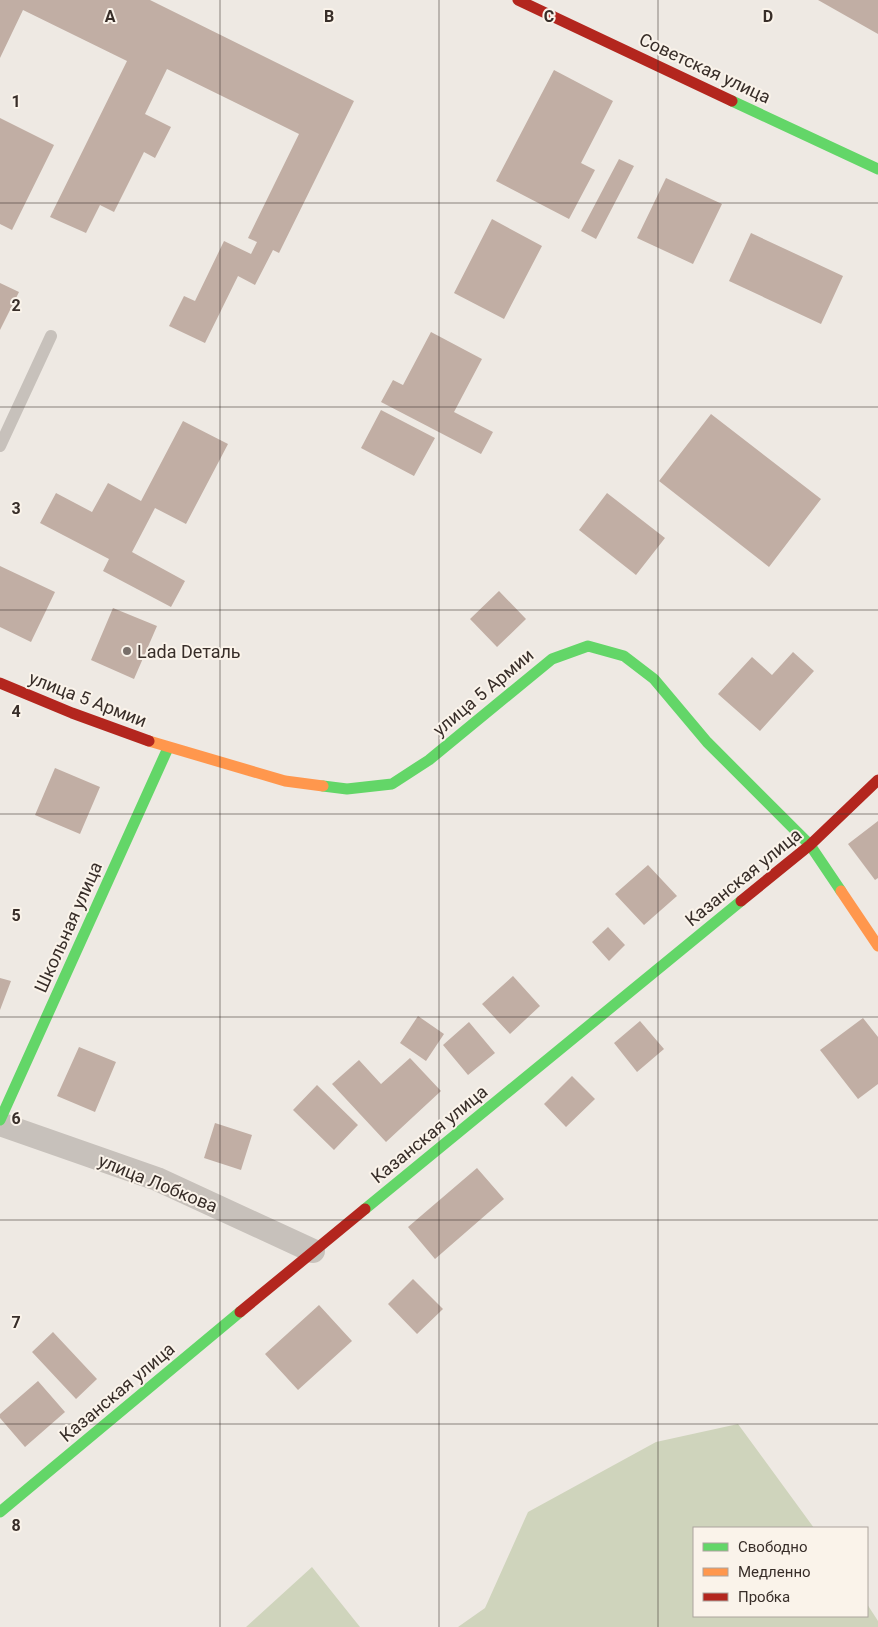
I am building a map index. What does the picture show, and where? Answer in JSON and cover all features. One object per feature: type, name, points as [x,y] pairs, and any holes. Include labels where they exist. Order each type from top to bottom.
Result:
[{"type":"main road","name":"Советская улица","points":[[518,0],[554,12],[878,169]]},
{"type":"main road","name":"улица 5 Армии","points":[[0,683],[72,713],[168,748],[285,781],[347,789],[392,784],[429,760],[552,658],[588,646],[624,656],[654,679],[707,742],[810,845],[878,946]]},
{"type":"main road","name":"Школьная улица","points":[[0,1120],[168,748]]},
{"type":"main road","name":"Казанская улица","points":[[0,1512],[313,1251],[810,845],[878,780]]},
{"type":"street","name":"улица Лобкова","points":[[0,1124],[157,1179],[313,1251]]},
{"type":"lane","points":[[0,446],[51,336]]},
{"type":"green space","points":[[738,1424],[813,1527],[693,1527],[693,1617],[868,1617],[868,1606],[878,1621],[878,1627],[458,1627],[485,1608],[528,1512],[656,1442]]},
{"type":"green space","points":[[312,1567],[360,1627],[246,1627]]},
{"type":"building","points":[[0,0],[150,0],[354,101],[279,253],[273,250],[255,285],[238,276],[205,343],[169,326],[184,296],[195,301],[224,241],[251,254],[257,242],[248,238],[299,134],[167,69],[145,114],[171,127],[155,158],[144,152],[114,212],[100,205],[86,233],[50,217],[127,61],[23,10],[0,58]]},
{"type":"building","points":[[818,0],[878,0],[878,34]]},
{"type":"building","points":[[554,70],[613,101],[581,163],[595,170],[569,219],[496,181]]},
{"type":"building","points":[[0,118],[54,145],[12,230],[0,224]]},
{"type":"building","points":[[619,159],[634,166],[596,239],[581,231]]},
{"type":"building","points":[[666,178],[722,204],[693,264],[637,238]]},
{"type":"building","points":[[492,219],[542,246],[504,319],[454,293]]},
{"type":"building","points":[[751,233],[843,276],[821,324],[729,281]]},
{"type":"building","points":[[0,283],[19,292],[0,330]]},
{"type":"building","points":[[431,332],[482,359],[454,412],[493,432],[481,454],[381,402],[393,380],[403,385]]},
{"type":"building","points":[[381,410],[435,438],[414,476],[361,448]]},
{"type":"building","points":[[711,414],[821,499],[769,567],[659,481]]},
{"type":"building","points":[[183,421],[228,444],[186,524],[155,508],[132,552],[185,581],[171,607],[103,571],[109,559],[40,523],[56,493],[92,512],[108,483],[141,501]]},
{"type":"building","points":[[607,493],[665,538],[636,575],[579,530]]},
{"type":"building","points":[[0,566],[55,592],[31,642],[0,627]]},
{"type":"building","points":[[499,591],[526,619],[497,647],[470,619]]},
{"type":"building","points":[[113,608],[157,626],[134,679],[91,660]]},
{"type":"building","points":[[793,652],[814,671],[760,731],[718,694],[752,657],[772,675]]},
{"type":"building","points":[[55,768],[100,787],[80,834],[35,815]]},
{"type":"building","points":[[878,821],[878,878],[875,880],[848,844]]},
{"type":"building","points":[[648,865],[677,896],[644,925],[615,894]]},
{"type":"building","points":[[608,927],[625,945],[609,961],[592,942]]},
{"type":"building","points":[[513,976],[540,1006],[510,1034],[482,1004]]},
{"type":"building","points":[[0,978],[11,981],[0,1010]]},
{"type":"building","points":[[418,1016],[444,1034],[426,1061],[400,1043]]},
{"type":"building","points":[[863,1018],[878,1037],[878,1084],[858,1099],[820,1050]]},
{"type":"building","points":[[640,1021],[664,1049],[637,1072],[614,1043]]},
{"type":"building","points":[[469,1022],[495,1053],[468,1075],[443,1045]]},
{"type":"building","points":[[79,1047],[116,1062],[95,1112],[57,1096]]},
{"type":"building","points":[[410,1058],[441,1091],[386,1142],[332,1084],[359,1060],[381,1084]]},
{"type":"building","points":[[572,1076],[595,1099],[566,1127],[544,1104]]},
{"type":"building","points":[[317,1085],[358,1125],[334,1150],[293,1110]]},
{"type":"building","points":[[215,1123],[252,1135],[241,1170],[204,1158]]},
{"type":"building","points":[[477,1168],[504,1199],[435,1259],[408,1227]]},
{"type":"building","points":[[413,1279],[443,1309],[417,1334],[388,1304]]},
{"type":"building","points":[[319,1305],[352,1341],[298,1390],[265,1354]]},
{"type":"building","points":[[53,1332],[97,1379],[76,1399],[32,1352]]},
{"type":"building","points":[[38,1381],[65,1412],[25,1447],[0,1418],[0,1414]]},
{"type":"traffic: fast","points":[[732,101],[878,169]]},
{"type":"traffic: fast","points":[[323,786],[347,789],[392,784],[429,760],[552,659],[588,646],[624,656],[654,679],[707,742],[810,845],[841,891]]},
{"type":"traffic: fast","points":[[0,1120],[168,748]]},
{"type":"traffic: fast","points":[[365,1209],[741,901]]},
{"type":"traffic: fast","points":[[0,1512],[240,1312]]},
{"type":"traffic: slow","points":[[149,741],[285,781],[323,786]]},
{"type":"traffic: slow","points":[[841,891],[878,946]]},
{"type":"traffic: jam","points":[[518,0],[732,101]]},
{"type":"traffic: jam","points":[[0,683],[72,713],[149,741]]},
{"type":"traffic: jam","points":[[741,901],[810,845],[878,780]]},
{"type":"traffic: jam","points":[[240,1312],[365,1209]]},
{"type":"place","name":"Lada Dеталь","points":[[127,651]]}]
